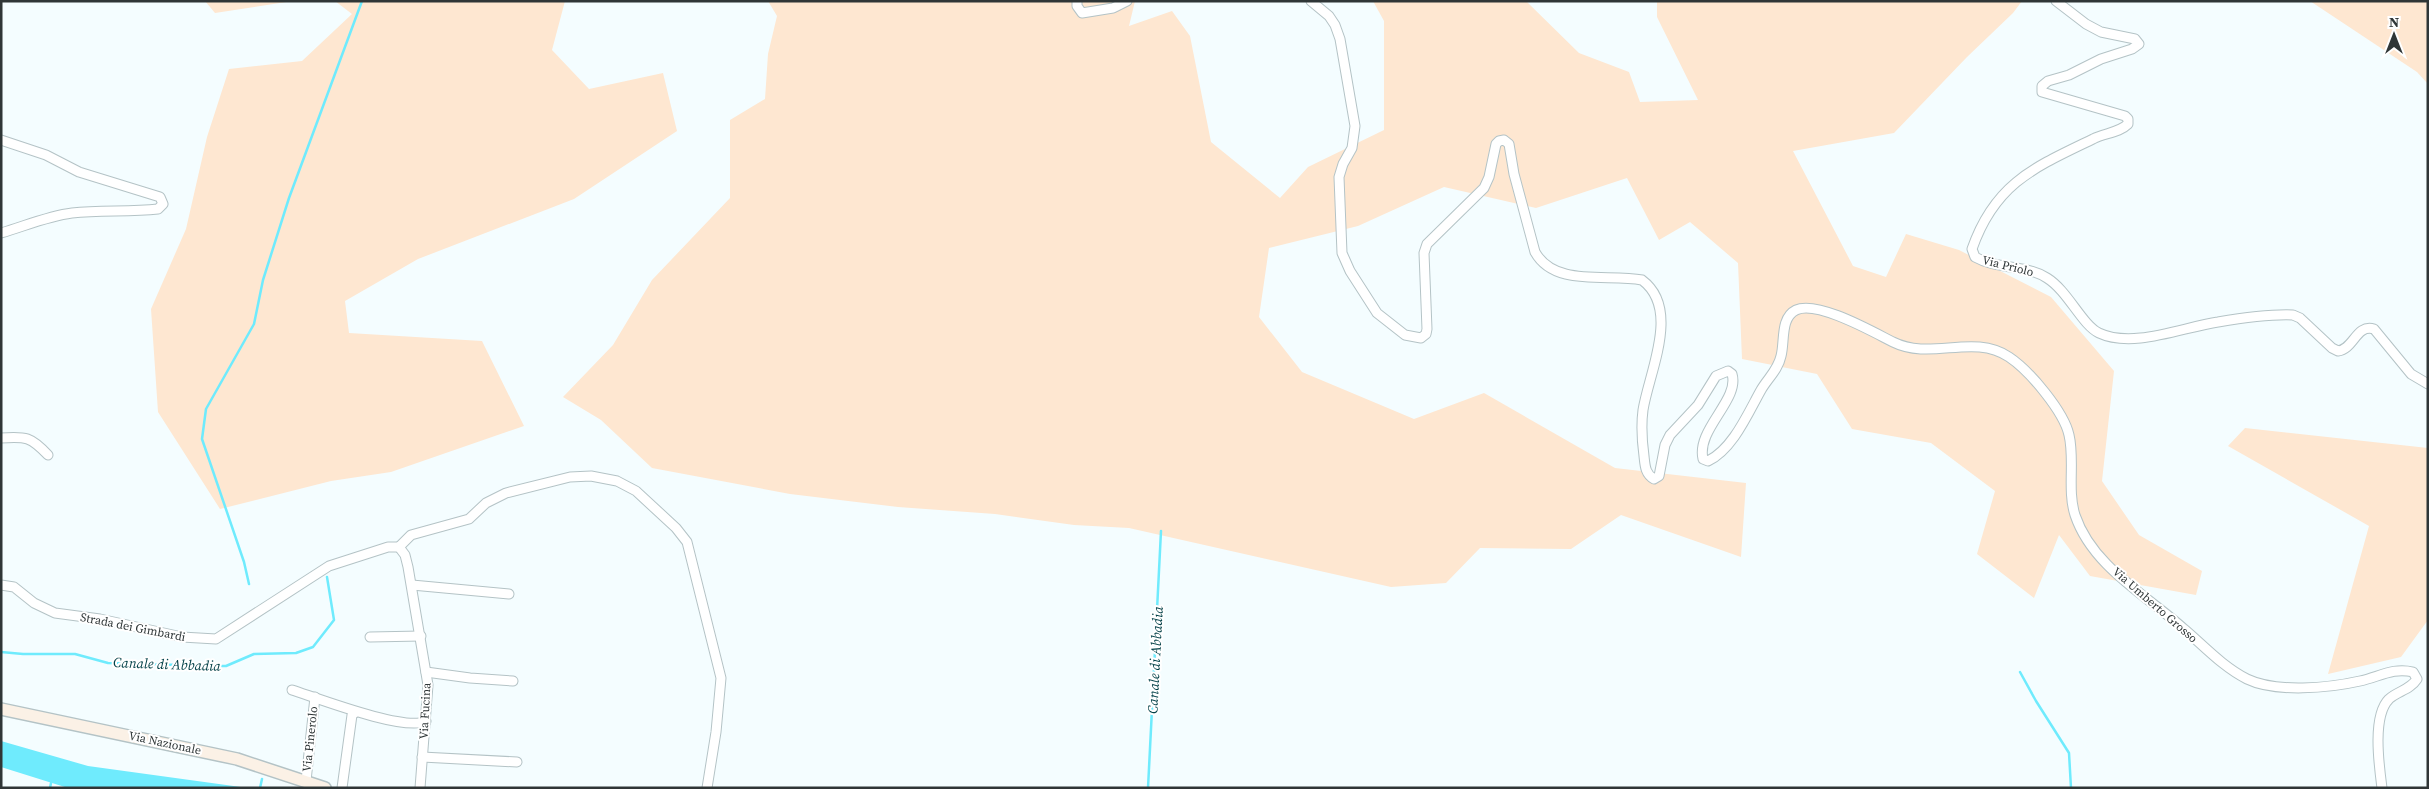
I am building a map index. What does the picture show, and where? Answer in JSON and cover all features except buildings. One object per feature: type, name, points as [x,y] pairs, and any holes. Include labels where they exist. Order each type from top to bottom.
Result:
[{"type":"main road","name":"Via Nazionale","points":[[1,709],[232,758],[325,788]]},
{"type":"street","points":[[1077,1],[1077,6],[1082,13],[1113,8],[1127,1]]},
{"type":"street","name":"Via Umberto Grosso","points":[[1310,1],[1328,16],[1335,26],[1340,39],[1355,126],[1352,148],[1343,164],[1339,177],[1342,253],[1350,271],[1377,313],[1406,335],[1421,338],[1426,334],[1424,253],[1427,244],[1484,188],[1493,164],[1496,144],[1504,140],[1509,144],[1514,174],[1535,252],[1539,259],[1546,266],[1587,278],[1642,280],[1646,283],[1657,302],[1662,328],[1643,411],[1642,430],[1646,468],[1649,476],[1654,478],[1660,476],[1663,453],[1670,435],[1698,405],[1716,376],[1728,371],[1732,374],[1733,385],[1709,427],[1702,454],[1703,459],[1708,461],[1715,458],[1750,412],[1762,389],[1774,372],[1782,355],[1784,330],[1788,316],[1799,309],[1816,310],[1843,319],[1912,349],[1975,345],[1994,348],[2012,359],[2029,375],[2061,414],[2070,436],[2074,513],[2084,536],[2100,557],[2122,579],[2223,662],[2247,679],[2278,687],[2333,685],[2362,680],[2393,670],[2413,672],[2417,679],[2412,686],[2397,692],[2387,701],[2380,715],[2382,788]]},
{"type":"street","name":"Via Priolo","points":[[2056,1],[2086,24],[2106,34],[2135,39],[2139,44],[2132,50],[2110,55],[2069,75],[2046,82],[2042,86],[2042,92],[2125,116],[2128,119],[2128,124],[2055,157],[2020,177],[2004,193],[1982,227],[1972,249],[1975,257],[1998,266],[2026,269],[2048,278],[2077,308],[2089,326],[2099,333],[2135,338],[2162,336],[2216,322],[2293,315],[2300,318],[2332,348],[2338,350],[2347,347],[2363,329],[2368,327],[2374,329],[2411,374],[2428,384]]},
{"type":"street","points":[[1,140],[46,155],[79,172],[160,197],[163,204],[158,209],[70,214],[46,219],[1,233]]},
{"type":"street","points":[[1,438],[18,437],[32,439],[48,455]]},
{"type":"street","points":[[399,547],[411,535],[469,518],[494,498],[570,477],[591,476],[617,481],[636,491],[676,528],[687,542],[721,678],[716,732],[707,788]]},
{"type":"street","name":"Strada dei Gimbardi","points":[[1,585],[14,588],[34,603],[55,613],[100,619],[182,637],[216,639],[329,566],[388,547],[399,547]]},
{"type":"street","name":"Via Fucina","points":[[399,547],[405,555],[412,585],[426,672],[428,702],[420,788]]},
{"type":"street","points":[[412,585],[509,594]]},
{"type":"street","points":[[370,636],[421,636]]},
{"type":"street","points":[[426,672],[513,681]]},
{"type":"street","name":"Via Pinerolo","points":[[292,690],[356,712],[388,720],[419,723],[426,721]]},
{"type":"street","name":"Via Pinerolo","points":[[306,781],[314,697]]},
{"type":"street","points":[[342,788],[352,715],[356,712]]},
{"type":"street","name":"Via Fucina","points":[[422,757],[517,762]]},
{"type":"shaded area","points":[[205,1],[293,1],[215,13]]},
{"type":"shaded area","points":[[335,1],[565,1],[552,50],[589,89],[663,73],[677,131],[574,199],[418,259],[345,301],[349,333],[482,341],[524,426],[391,472],[331,481],[220,509],[158,412],[151,309],[186,229],[207,137],[229,69],[302,61],[352,14]]},
{"type":"shaded area","points":[[768,1],[1135,1],[1129,26],[1172,11],[1190,36],[1211,142],[1280,198],[1308,167],[1384,130],[1384,21],[1373,1],[1526,1],[1579,53],[1629,72],[1640,102],[1698,100],[1657,17],[1657,1],[2022,1],[2013,13],[1967,57],[1894,133],[1793,151],[1853,266],[1886,277],[1906,234],[1959,250],[2051,297],[2114,371],[2102,481],[2139,535],[2202,571],[2196,595],[2090,576],[2059,535],[2034,598],[1977,554],[1995,491],[1931,443],[1852,429],[1817,374],[1742,359],[1738,263],[1690,222],[1659,240],[1627,178],[1536,208],[1444,187],[1358,226],[1269,248],[1259,317],[1302,372],[1414,419],[1484,393],[1615,468],[1746,483],[1741,557],[1621,515],[1571,549],[1480,548],[1446,583],[1391,587],[1129,528],[1074,525],[995,514],[898,507],[790,494],[652,468],[601,420],[563,397],[613,345],[652,280],[730,198],[730,120],[765,99],[768,54],[777,16]]},
{"type":"shaded area","points":[[2310,1],[2428,1],[2428,84],[2417,72]]},
{"type":"shaded area","points":[[2245,428],[2428,448],[2428,620],[2401,657],[2328,674],[2369,526],[2228,446]]},
{"type":"water","points":[[1,741],[88,766],[248,788],[68,788],[1,767]]},
{"type":"waterway","points":[[249,584],[244,562],[202,439],[206,409],[254,324],[263,280],[289,198],[362,1]]},
{"type":"waterway","name":"Canale di Abbadia","points":[[1148,788],[1161,531]]},
{"type":"waterway","name":"Canale di Abbadia","points":[[1,652],[75,654],[108,663],[217,666],[226,666],[254,654],[296,653],[313,647],[334,620],[327,577]]},
{"type":"waterway","name":"Canale di Abbadia","points":[[2020,672],[2069,753],[2071,788]]},
{"type":"waterway","points":[[260,788],[262,779]]},
{"type":"waterway","points":[[50,788],[51,783]]}]
